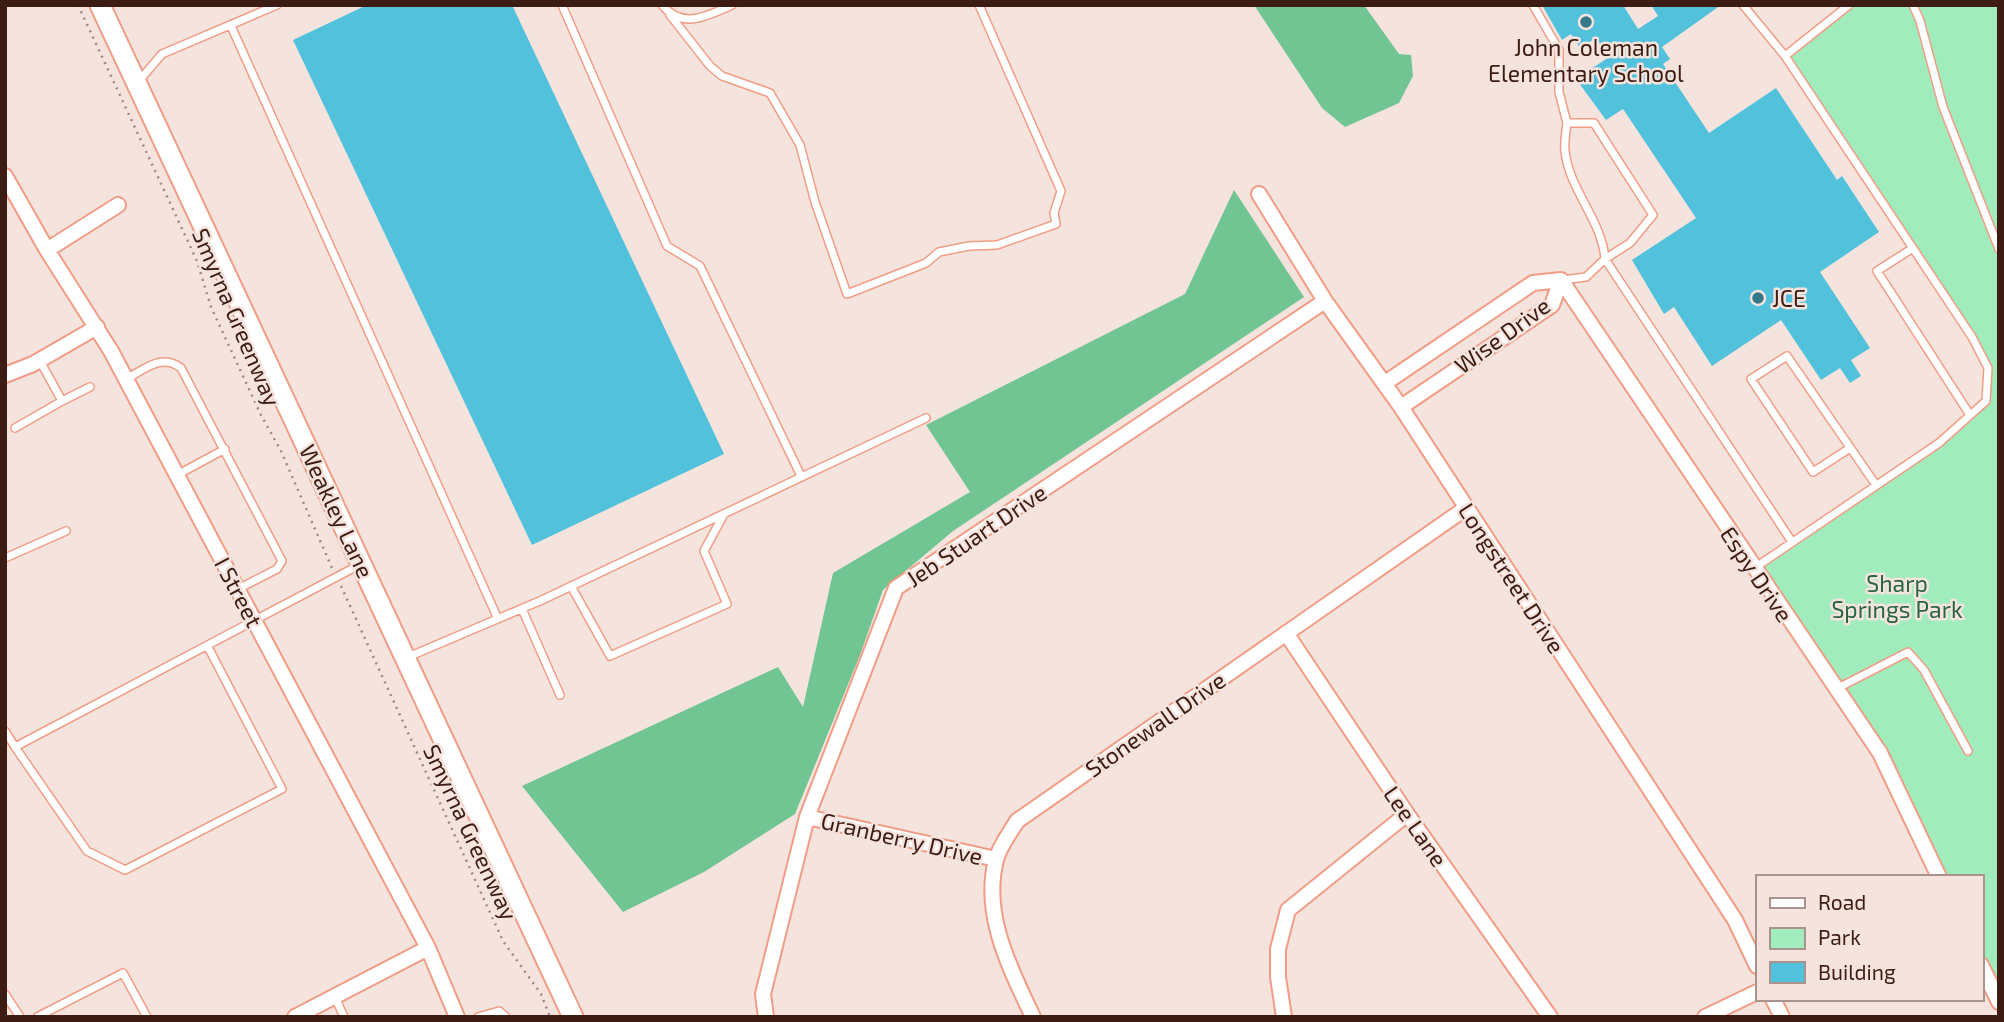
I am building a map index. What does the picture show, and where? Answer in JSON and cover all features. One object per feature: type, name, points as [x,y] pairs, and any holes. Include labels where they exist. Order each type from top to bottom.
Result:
[{"type":"main road","name":"Weakley Lane","points":[[100,5],[573,1017]]},
{"type":"street","name":"I Street","points":[[5,176],[126,379],[428,948],[457,1017]]},
{"type":"street","name":"Longstreet Drive","points":[[1259,194],[1325,301],[1401,407],[1735,920],[1756,964]]},
{"type":"street","points":[[47,250],[118,205]]},
{"type":"street","name":"Wise Drive","points":[[1385,383],[1534,283],[1562,280],[1552,305],[1401,407]]},
{"type":"street","name":"Espy Drive","points":[[1562,280],[1880,753],[1938,875]]},
{"type":"street","name":"Jeb Stuart Drive","points":[[766,1017],[763,994],[807,817],[897,588],[1325,301]]},
{"type":"street","points":[[5,375],[39,360],[97,327]]},
{"type":"street","name":"Stonewall Drive","points":[[1033,1017],[1004,955],[993,914],[996,859],[1017,821],[1466,508]]},
{"type":"street","name":"Lee Lane","points":[[1286,634],[1407,814],[1550,1017]]},
{"type":"street","points":[[1284,1017],[1278,949],[1288,910],[1407,814]]},
{"type":"street","name":"Granberry Drive","points":[[807,817],[996,859]]},
{"type":"street","points":[[295,1017],[428,948]]},
{"type":"street","points":[[1983,969],[1999,1002]]},
{"type":"street","points":[[1705,1017],[1756,992]]},
{"type":"street","points":[[1774,1001],[1782,1017]]},
{"type":"lane","points":[[137,82],[162,54],[277,5]]},
{"type":"lane","points":[[562,5],[667,247],[700,266],[801,476]]},
{"type":"lane","points":[[662,5],[710,66],[722,76],[770,93],[800,145],[815,202],[847,294],[926,263],[939,252],[969,246],[997,245],[1056,224],[1054,213],[1061,191],[979,5]]},
{"type":"lane","points":[[670,15],[694,22],[732,5]]},
{"type":"lane","points":[[1533,5],[1559,50],[1559,92],[1567,123],[1565,152],[1581,198],[1603,239],[1605,259],[1792,542]]},
{"type":"lane","points":[[1743,5],[1785,56],[1972,337],[1988,369],[1986,401],[1938,443],[1754,569]]},
{"type":"lane","points":[[1785,56],[1849,5]]},
{"type":"lane","points":[[1913,5],[1920,21],[1943,107],[1999,249]]},
{"type":"lane","points":[[231,26],[498,619]]},
{"type":"lane","points":[[1562,280],[1586,277],[1605,259],[1630,243],[1653,215],[1594,123],[1567,123]]},
{"type":"lane","points":[[1913,248],[1877,271],[1970,415]]},
{"type":"lane","points":[[1850,448],[1813,472],[1751,379],[1787,356],[1876,485]]},
{"type":"lane","points":[[39,360],[62,401]]},
{"type":"lane","points":[[126,379],[162,360],[171,360],[181,368],[225,449],[282,561],[277,569],[238,589]]},
{"type":"lane","points":[[15,428],[90,387]]},
{"type":"lane","points":[[407,658],[571,586],[926,418]]},
{"type":"lane","points":[[177,475],[225,449]]},
{"type":"lane","points":[[571,586],[610,656],[727,604],[704,551],[724,513]]},
{"type":"lane","points":[[5,558],[66,531]]},
{"type":"lane","points":[[15,747],[362,563]]},
{"type":"lane","points":[[522,608],[560,695]]},
{"type":"lane","points":[[5,731],[87,851],[125,870],[282,789],[208,647]]},
{"type":"lane","points":[[1836,689],[1908,652],[1924,670],[1968,751]]},
{"type":"lane","points":[[37,1017],[123,973],[147,1017]]},
{"type":"lane","points":[[5,994],[20,1017]]},
{"type":"lane","points":[[334,996],[344,1017]]},
{"type":"lane","points":[[478,1017],[499,1011],[506,1017]]},
{"type":"path","name":"Smyrna Greenway","points":[[78,5],[197,261],[211,307],[261,415],[281,451],[503,941],[541,994],[551,1017]]},
{"type":"green space","points":[[1254,5],[1364,5],[1399,54],[1411,55],[1413,76],[1399,103],[1345,127],[1322,108]]},
{"type":"green space","name":"Sharp Springs Park","points":[[1849,5],[1999,5],[1999,1006],[1983,972],[1983,875],[1937,875],[1880,753],[1753,569],[1939,443],[1986,401],[1988,369],[1913,248],[1785,56]]},
{"type":"green space","points":[[1234,190],[1304,297],[953,531],[883,590],[860,655],[795,814],[704,872],[623,912],[522,786],[778,667],[803,707],[833,573],[970,492],[926,425],[1185,294]]},
{"type":"building","points":[[367,5],[512,5],[724,454],[532,545],[293,40]]},
{"type":"building","points":[[1542,5],[1623,5],[1638,29],[1658,16],[1651,5],[1721,5],[1662,47],[1670,59],[1663,64],[1709,133],[1776,88],[1837,180],[1842,176],[1879,232],[1820,272],[1870,348],[1851,360],[1861,376],[1850,383],[1840,368],[1821,380],[1781,320],[1712,366],[1674,307],[1664,314],[1632,260],[1696,218],[1623,109],[1606,120],[1576,79],[1609,57],[1596,38],[1580,48],[1571,34],[1562,40]]},
{"type":"place","name":"John Coleman Elementary School","points":[[1586,22]]},
{"type":"place","name":"JCE","points":[[1758,298]]}]
